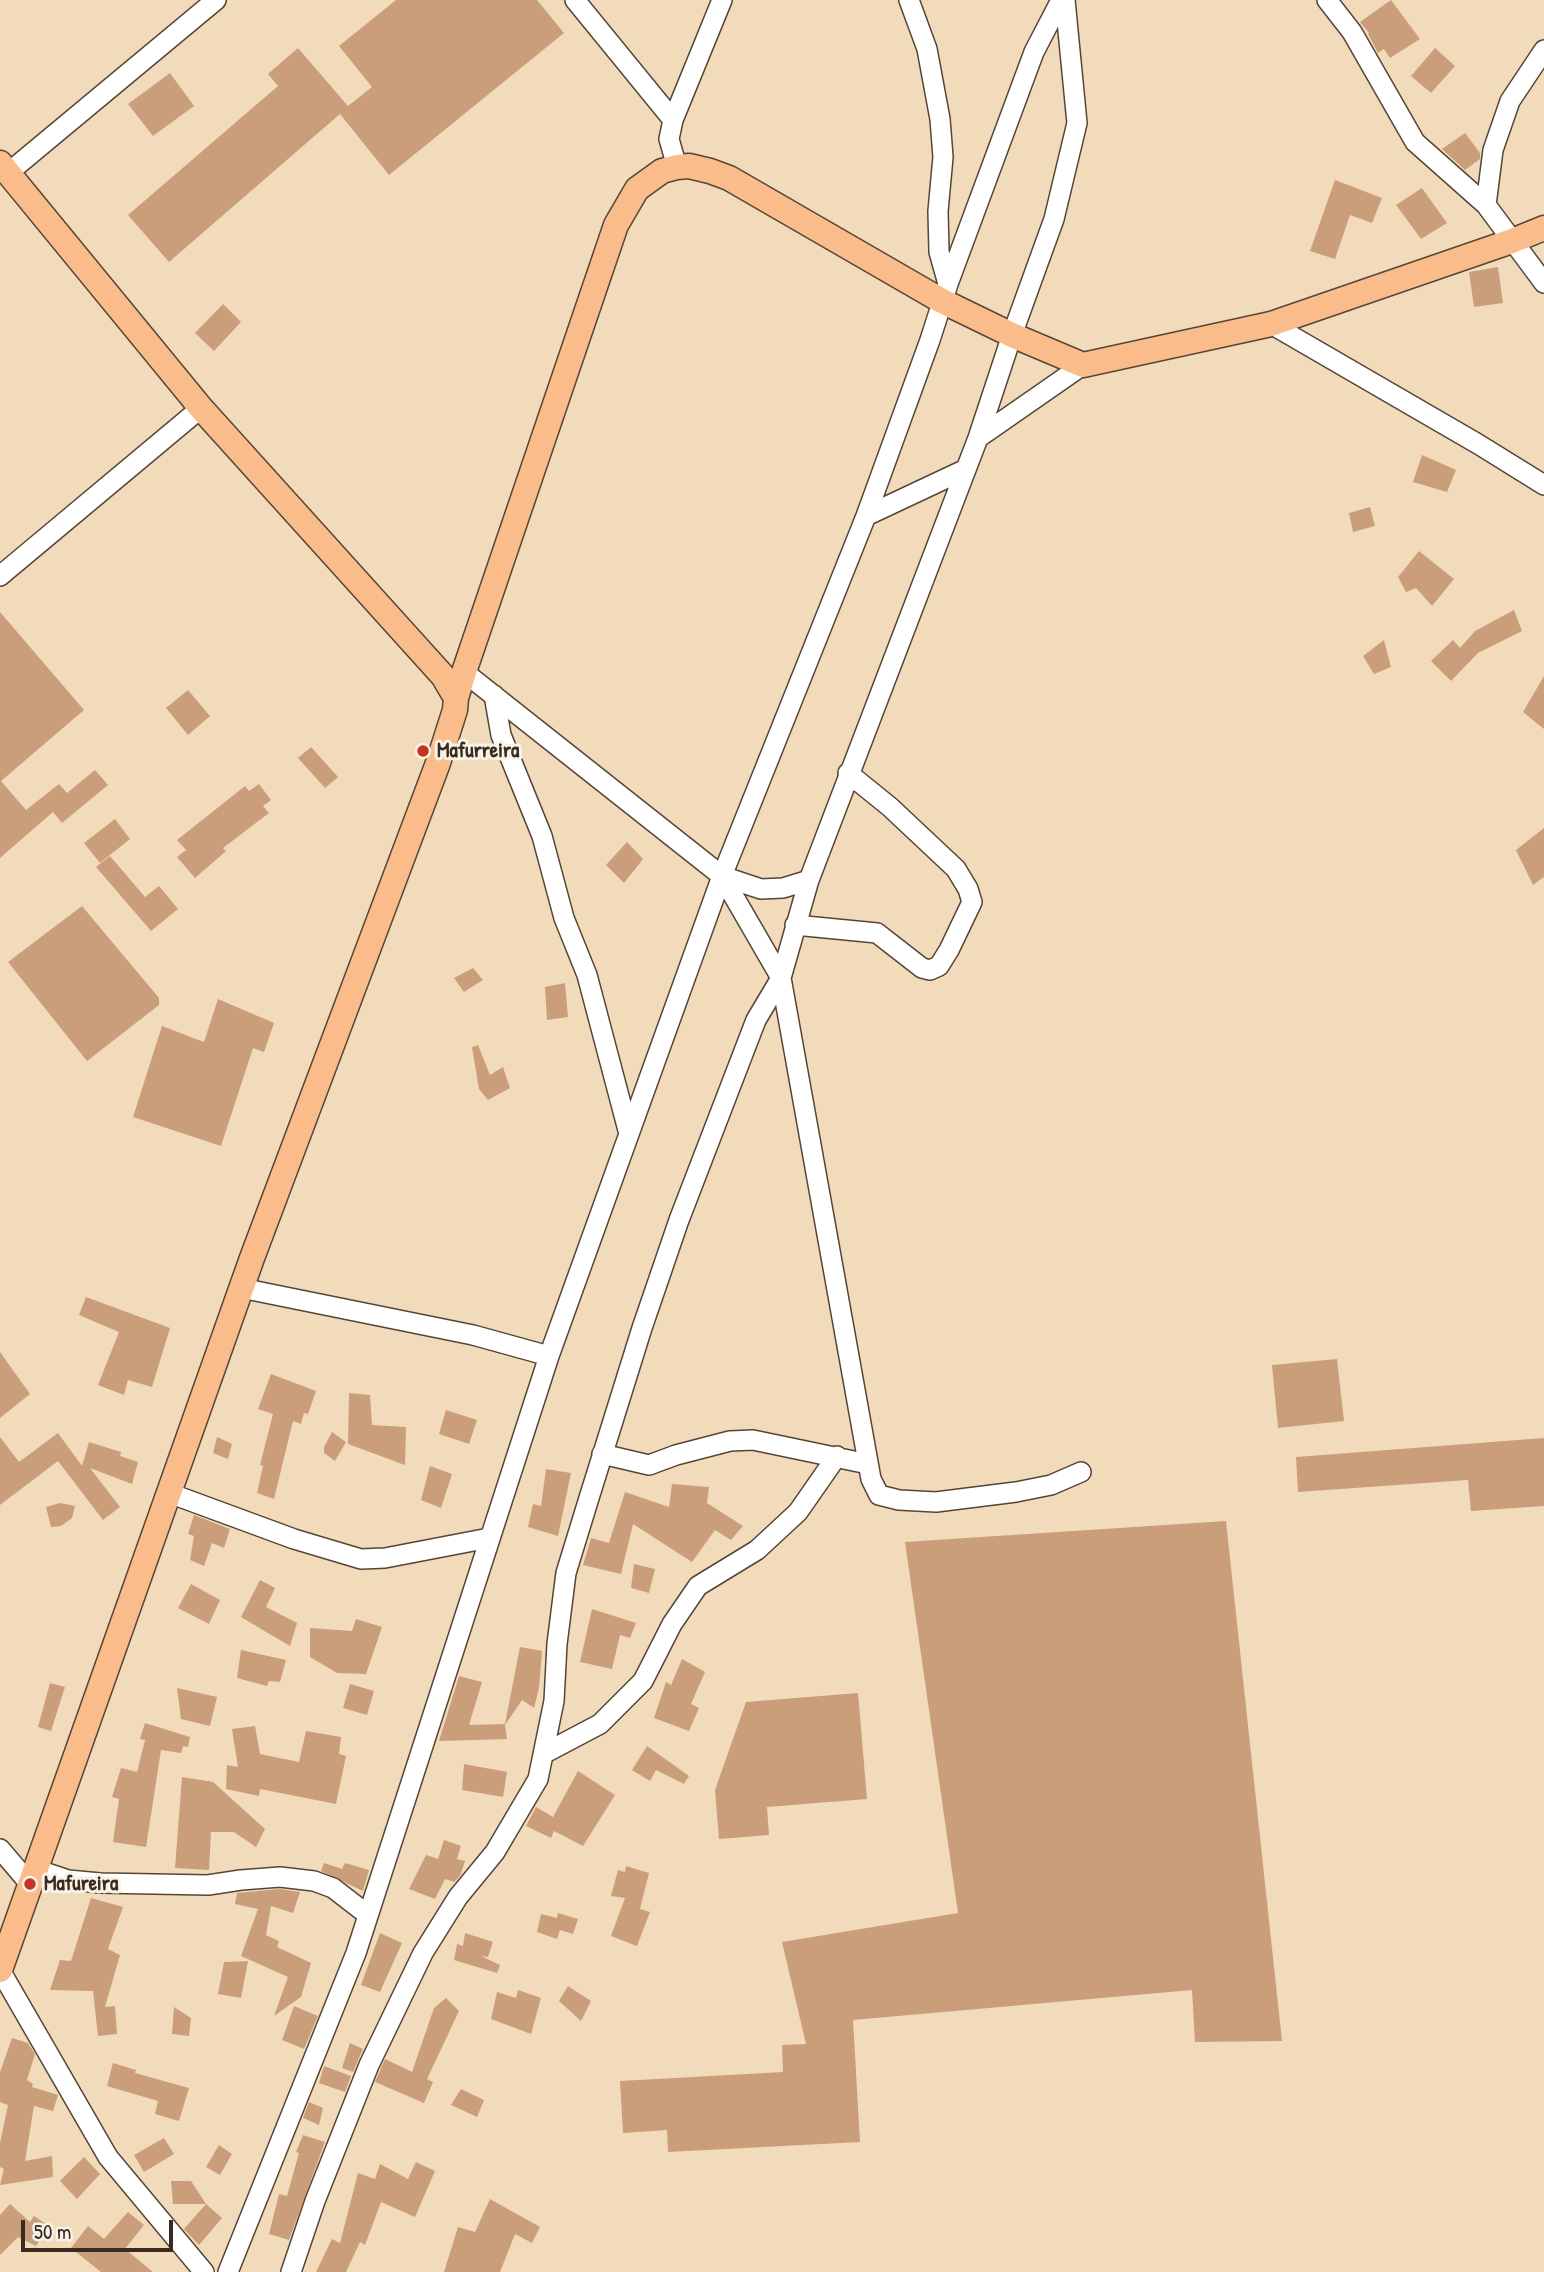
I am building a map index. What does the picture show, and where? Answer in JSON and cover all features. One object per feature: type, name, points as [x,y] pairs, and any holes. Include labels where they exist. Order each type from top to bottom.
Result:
[{"type":"main road","points":[[0,1970],[5,1940],[33,1877],[241,1288],[438,763],[464,672],[616,225],[637,189],[662,171],[677,167],[689,166],[729,178],[945,292],[1012,335],[1083,365],[1271,324],[1544,228]]},
{"type":"main road","points":[[4,168],[201,408],[443,676],[456,698]]},
{"type":"street","points":[[4,168],[216,0]]},
{"type":"street","points":[[575,0],[673,120]]},
{"type":"street","points":[[677,167],[669,139],[673,120],[722,0]]},
{"type":"street","points":[[909,0],[927,49],[940,119],[943,157],[938,211],[939,252],[945,292]]},
{"type":"street","points":[[228,2272],[356,1954],[550,1356],[722,876],[866,516],[1034,52],[1063,0]]},
{"type":"street","points":[[291,2272],[315,2201],[369,2065],[423,1953],[458,1897],[495,1852],[538,1779],[554,1701],[557,1644],[566,1573],[679,1220],[756,1020],[781,978],[809,880],[978,438],[1054,219],[1077,123],[1063,0]]},
{"type":"street","points":[[1327,0],[1352,32],[1415,142],[1486,205],[1544,284]]},
{"type":"street","points":[[1486,205],[1493,150],[1510,101],[1544,50]]},
{"type":"street","points":[[1271,324],[1544,485]]},
{"type":"street","points":[[978,438],[1083,365]]},
{"type":"street","points":[[0,576],[201,408]]},
{"type":"street","points":[[866,516],[966,469]]},
{"type":"street","points":[[464,672],[722,876],[761,889],[783,888],[809,880]]},
{"type":"street","points":[[494,695],[500,735],[542,836],[564,918],[587,975],[629,1134]]},
{"type":"street","points":[[795,925],[877,933],[922,968],[930,971],[939,965],[949,950],[972,902],[956,869],[890,807],[848,773]]},
{"type":"street","points":[[722,876],[781,978],[870,1479],[879,1495],[899,1500],[936,1502],[1051,1485],[1081,1472]]},
{"type":"street","points":[[241,1288],[473,1335],[550,1356]]},
{"type":"street","points":[[602,1454],[649,1465],[730,1441],[753,1440],[868,1464]]},
{"type":"street","points":[[545,1753],[600,1724],[643,1681],[672,1624],[698,1586],[757,1550],[798,1511],[837,1457]]},
{"type":"street","points":[[169,1493],[294,1539],[361,1559],[385,1558],[489,1538]]},
{"type":"street","points":[[0,1849],[33,1877],[100,1883],[208,1885],[280,1877],[314,1881],[333,1888],[368,1915]]},
{"type":"street","points":[[0,1970],[108,2157],[204,2272]]},
{"type":"building","points":[[396,0],[537,0],[564,33],[389,175],[340,114],[169,262],[128,215],[278,86],[268,74],[298,48],[348,106],[372,87],[339,46]]},
{"type":"building","points":[[1391,0],[1420,39],[1390,58],[1384,49],[1378,53],[1369,33],[1360,22]]},
{"type":"building","points":[[1435,48],[1455,66],[1431,93],[1411,76]]},
{"type":"building","points":[[170,73],[194,106],[153,136],[128,104]]},
{"type":"building","points":[[1465,133],[1480,153],[1480,159],[1465,170],[1442,149]]},
{"type":"building","points":[[1335,180],[1382,198],[1372,223],[1350,215],[1335,259],[1310,251]]},
{"type":"building","points":[[1422,188],[1447,223],[1421,239],[1396,205]]},
{"type":"building","points":[[1498,267],[1503,303],[1474,307],[1469,272]]},
{"type":"building","points":[[223,304],[241,322],[214,351],[195,333]]},
{"type":"building","points":[[1422,455],[1456,470],[1447,492],[1413,482]]},
{"type":"building","points":[[1370,507],[1375,526],[1353,532],[1349,513]]},
{"type":"building","points":[[1419,551],[1454,579],[1432,606],[1416,588],[1406,592],[1398,577]]},
{"type":"building","points":[[1514,610],[1522,631],[1478,653],[1451,681],[1431,661],[1453,640],[1460,648],[1475,631]]},
{"type":"building","points":[[0,612],[84,710],[1,781],[26,810],[59,784],[67,793],[95,770],[108,785],[62,823],[53,812],[0,858]]},
{"type":"building","points":[[1384,640],[1391,667],[1374,674],[1363,656]]},
{"type":"building","points":[[1544,676],[1544,729],[1523,712]]},
{"type":"building","points":[[188,690],[210,716],[188,735],[166,708]]},
{"type":"building","points":[[311,747],[338,777],[325,788],[298,758]]},
{"type":"building","points":[[259,784],[271,800],[263,806],[269,813],[223,848],[226,851],[195,878],[177,857],[186,850],[177,840],[245,786],[249,791]]},
{"type":"building","points":[[115,819],[130,839],[100,863],[84,843]]},
{"type":"building","points":[[1544,828],[1544,877],[1533,885],[1516,850]]},
{"type":"building","points":[[627,842],[643,859],[624,883],[606,865]]},
{"type":"building","points":[[110,856],[145,897],[159,886],[178,909],[151,931],[96,867]]},
{"type":"building","points":[[82,906],[159,998],[159,1005],[87,1061],[8,962]]},
{"type":"building","points":[[473,968],[483,980],[464,992],[454,978]]},
{"type":"building","points":[[565,983],[568,1017],[547,1020],[545,987]]},
{"type":"building","points":[[218,999],[274,1023],[264,1052],[253,1048],[221,1146],[133,1117],[162,1026],[204,1042]]},
{"type":"building","points":[[478,1045],[490,1075],[503,1067],[510,1088],[488,1100],[479,1089],[472,1047]]},
{"type":"building","points":[[86,1297],[170,1328],[152,1387],[128,1380],[124,1395],[98,1385],[119,1332],[79,1315]]},
{"type":"building","points":[[0,1352],[30,1394],[0,1418]]},
{"type":"building","points":[[1337,1359],[1344,1421],[1278,1428],[1272,1365]]},
{"type":"building","points":[[271,1374],[316,1391],[308,1414],[304,1413],[301,1424],[293,1421],[274,1499],[257,1493],[263,1466],[260,1465],[273,1414],[258,1409]]},
{"type":"building","points":[[349,1393],[370,1395],[372,1425],[406,1427],[405,1465],[348,1444]]},
{"type":"building","points":[[446,1410],[477,1420],[469,1444],[439,1434]]},
{"type":"building","points":[[332,1432],[346,1442],[335,1461],[324,1453],[324,1447]]},
{"type":"building","points":[[58,1433],[82,1466],[89,1442],[121,1452],[120,1456],[138,1462],[132,1484],[90,1468],[120,1507],[103,1520],[58,1461],[0,1505],[0,1437],[19,1462]]},
{"type":"building","points":[[217,1437],[232,1444],[228,1459],[213,1453]]},
{"type":"building","points":[[1544,1438],[1544,1506],[1471,1511],[1468,1480],[1298,1492],[1296,1457]]},
{"type":"building","points":[[430,1466],[452,1474],[441,1508],[421,1500]]},
{"type":"building","points":[[546,1469],[571,1473],[558,1536],[528,1527],[533,1504],[541,1506]]},
{"type":"building","points":[[672,1484],[709,1487],[707,1503],[743,1526],[731,1540],[715,1530],[692,1562],[633,1524],[621,1574],[583,1565],[591,1538],[609,1543],[625,1492],[669,1507]]},
{"type":"building","points":[[60,1503],[75,1506],[72,1518],[61,1526],[51,1527],[46,1507]]},
{"type":"building","points":[[194,1515],[230,1529],[224,1548],[212,1543],[204,1566],[190,1560],[194,1536],[188,1534]]},
{"type":"building","points":[[1226,1521],[1282,2041],[1195,2042],[1192,1990],[853,2020],[860,2142],[668,2152],[667,2130],[623,2133],[620,2081],[783,2072],[782,2045],[806,2044],[782,1942],[958,1913],[905,1542]]},
{"type":"building","points":[[634,1564],[655,1569],[649,1593],[631,1588]]},
{"type":"building","points":[[260,1580],[275,1588],[266,1607],[297,1623],[290,1646],[241,1617]]},
{"type":"building","points":[[191,1584],[220,1600],[209,1624],[178,1608]]},
{"type":"building","points":[[592,1609],[636,1623],[630,1638],[620,1635],[612,1669],[580,1662]]},
{"type":"building","points":[[356,1619],[382,1627],[366,1674],[337,1673],[310,1657],[310,1628],[352,1631]]},
{"type":"building","points":[[520,1647],[542,1651],[539,1688],[534,1708],[522,1700],[505,1725],[507,1739],[439,1741],[459,1676],[482,1682],[469,1725],[505,1724]]},
{"type":"building","points":[[241,1650],[286,1660],[280,1682],[269,1681],[267,1686],[237,1678]]},
{"type":"building","points":[[682,1659],[705,1672],[691,1704],[699,1708],[689,1731],[654,1718],[666,1682],[671,1685]]},
{"type":"building","points":[[50,1683],[65,1687],[51,1731],[38,1727]]},
{"type":"building","points":[[350,1684],[374,1691],[367,1715],[343,1708]]},
{"type":"building","points":[[177,1688],[217,1697],[210,1726],[181,1719]]},
{"type":"building","points":[[858,1693],[867,1799],[767,1807],[769,1835],[719,1839],[715,1790],[746,1702]]},
{"type":"building","points":[[145,1723],[190,1737],[188,1747],[183,1746],[181,1753],[161,1750],[146,1847],[113,1842],[119,1799],[112,1797],[121,1768],[137,1772],[145,1740],[140,1739]]},
{"type":"building","points":[[255,1726],[260,1754],[299,1762],[306,1731],[341,1737],[339,1754],[346,1756],[336,1804],[260,1789],[259,1796],[226,1789],[227,1765],[238,1767],[232,1729]]},
{"type":"building","points":[[647,1746],[689,1776],[684,1784],[656,1770],[650,1781],[632,1770]]},
{"type":"building","points":[[464,1764],[507,1772],[503,1797],[462,1790]]},
{"type":"building","points":[[578,1771],[615,1795],[583,1846],[554,1831],[551,1838],[526,1826],[536,1807],[553,1817]]},
{"type":"building","points":[[182,1777],[213,1782],[265,1829],[256,1847],[234,1832],[211,1832],[209,1870],[175,1868]]},
{"type":"building","points":[[444,1840],[461,1846],[457,1859],[465,1861],[460,1876],[454,1882],[445,1879],[435,1899],[409,1889],[426,1855],[438,1859]]},
{"type":"building","points":[[324,1863],[342,1869],[345,1863],[369,1870],[363,1891],[321,1871]]},
{"type":"building","points":[[626,1866],[649,1873],[640,1909],[650,1912],[637,1946],[611,1936],[625,1898],[611,1896],[618,1870],[625,1872]]},
{"type":"building","points":[[280,1889],[300,1892],[293,1913],[271,1906],[266,1935],[279,1941],[277,1947],[311,1963],[301,1997],[274,2016],[288,1977],[241,1956],[258,1909],[235,1904],[237,1893]]},
{"type":"building","points":[[91,1898],[123,1907],[108,1949],[120,1955],[105,2007],[115,2006],[117,2034],[98,2036],[93,1991],[50,1990],[60,1960],[71,1961]]},
{"type":"building","points":[[558,1913],[578,1919],[573,1934],[560,1930],[557,1939],[537,1932],[541,1914],[557,1918]]},
{"type":"building","points":[[380,1933],[402,1943],[380,1992],[361,1985]]},
{"type":"building","points":[[465,1933],[493,1942],[488,1957],[481,1956],[500,1965],[497,1973],[454,1960],[457,1944],[463,1946]]},
{"type":"building","points":[[248,1961],[241,1998],[218,1994],[224,1962]]},
{"type":"building","points":[[568,1986],[591,2001],[581,2021],[559,2001]]},
{"type":"building","points":[[518,1990],[541,1998],[531,2034],[491,2019],[497,1992],[516,1998]]},
{"type":"building","points":[[446,1998],[459,2011],[427,2079],[433,2082],[424,2103],[375,2082],[385,2059],[412,2072],[434,2008]]},
{"type":"building","points":[[294,2006],[318,2016],[304,2049],[282,2040]]},
{"type":"building","points":[[174,2007],[191,2018],[189,2036],[172,2034]]},
{"type":"building","points":[[12,2038],[28,2043],[35,2054],[27,2080],[33,2084],[32,2087],[58,2095],[53,2111],[34,2106],[25,2161],[52,2156],[53,2177],[0,2185],[4,2169],[0,2167],[0,2143],[8,2105],[0,2102],[0,2072]]},
{"type":"building","points":[[350,2043],[363,2049],[353,2072],[342,2068]]},
{"type":"building","points":[[113,2063],[136,2070],[135,2073],[189,2088],[179,2121],[155,2114],[158,2101],[107,2086]]},
{"type":"building","points":[[324,2066],[351,2076],[345,2092],[319,2083]]},
{"type":"building","points":[[461,2089],[484,2100],[477,2117],[451,2105]]},
{"type":"building","points":[[309,2102],[323,2108],[319,2125],[303,2118]]},
{"type":"building","points":[[303,2135],[325,2142],[289,2240],[269,2234],[279,2194],[287,2196],[299,2153],[296,2152]]},
{"type":"building","points":[[164,2138],[174,2154],[144,2172],[134,2155]]},
{"type":"building","points":[[219,2145],[232,2154],[220,2175],[206,2167]]},
{"type":"building","points":[[84,2157],[100,2174],[77,2199],[60,2181]]},
{"type":"building","points":[[416,2162],[435,2171],[415,2217],[381,2202],[365,2245],[360,2242],[346,2272],[316,2272],[332,2239],[340,2243],[358,2173],[375,2179],[380,2164],[408,2179]]},
{"type":"building","points":[[171,2181],[191,2181],[206,2204],[173,2204]]},
{"type":"building","points":[[490,2199],[540,2227],[532,2243],[515,2234],[500,2272],[444,2272],[458,2227],[475,2232]]},
{"type":"building","points":[[10,2204],[30,2222],[34,2216],[49,2226],[36,2246],[18,2237],[0,2255],[0,2215]]},
{"type":"building","points":[[206,2204],[222,2218],[199,2245],[184,2229]]},
{"type":"building","points":[[128,2212],[144,2225],[125,2249],[153,2272],[101,2272],[71,2248],[88,2226],[104,2239]]},
{"type":"place","name":"Mafurreira","points":[[423,751]]},
{"type":"place","name":"Mafureira","points":[[30,1884]]}]
